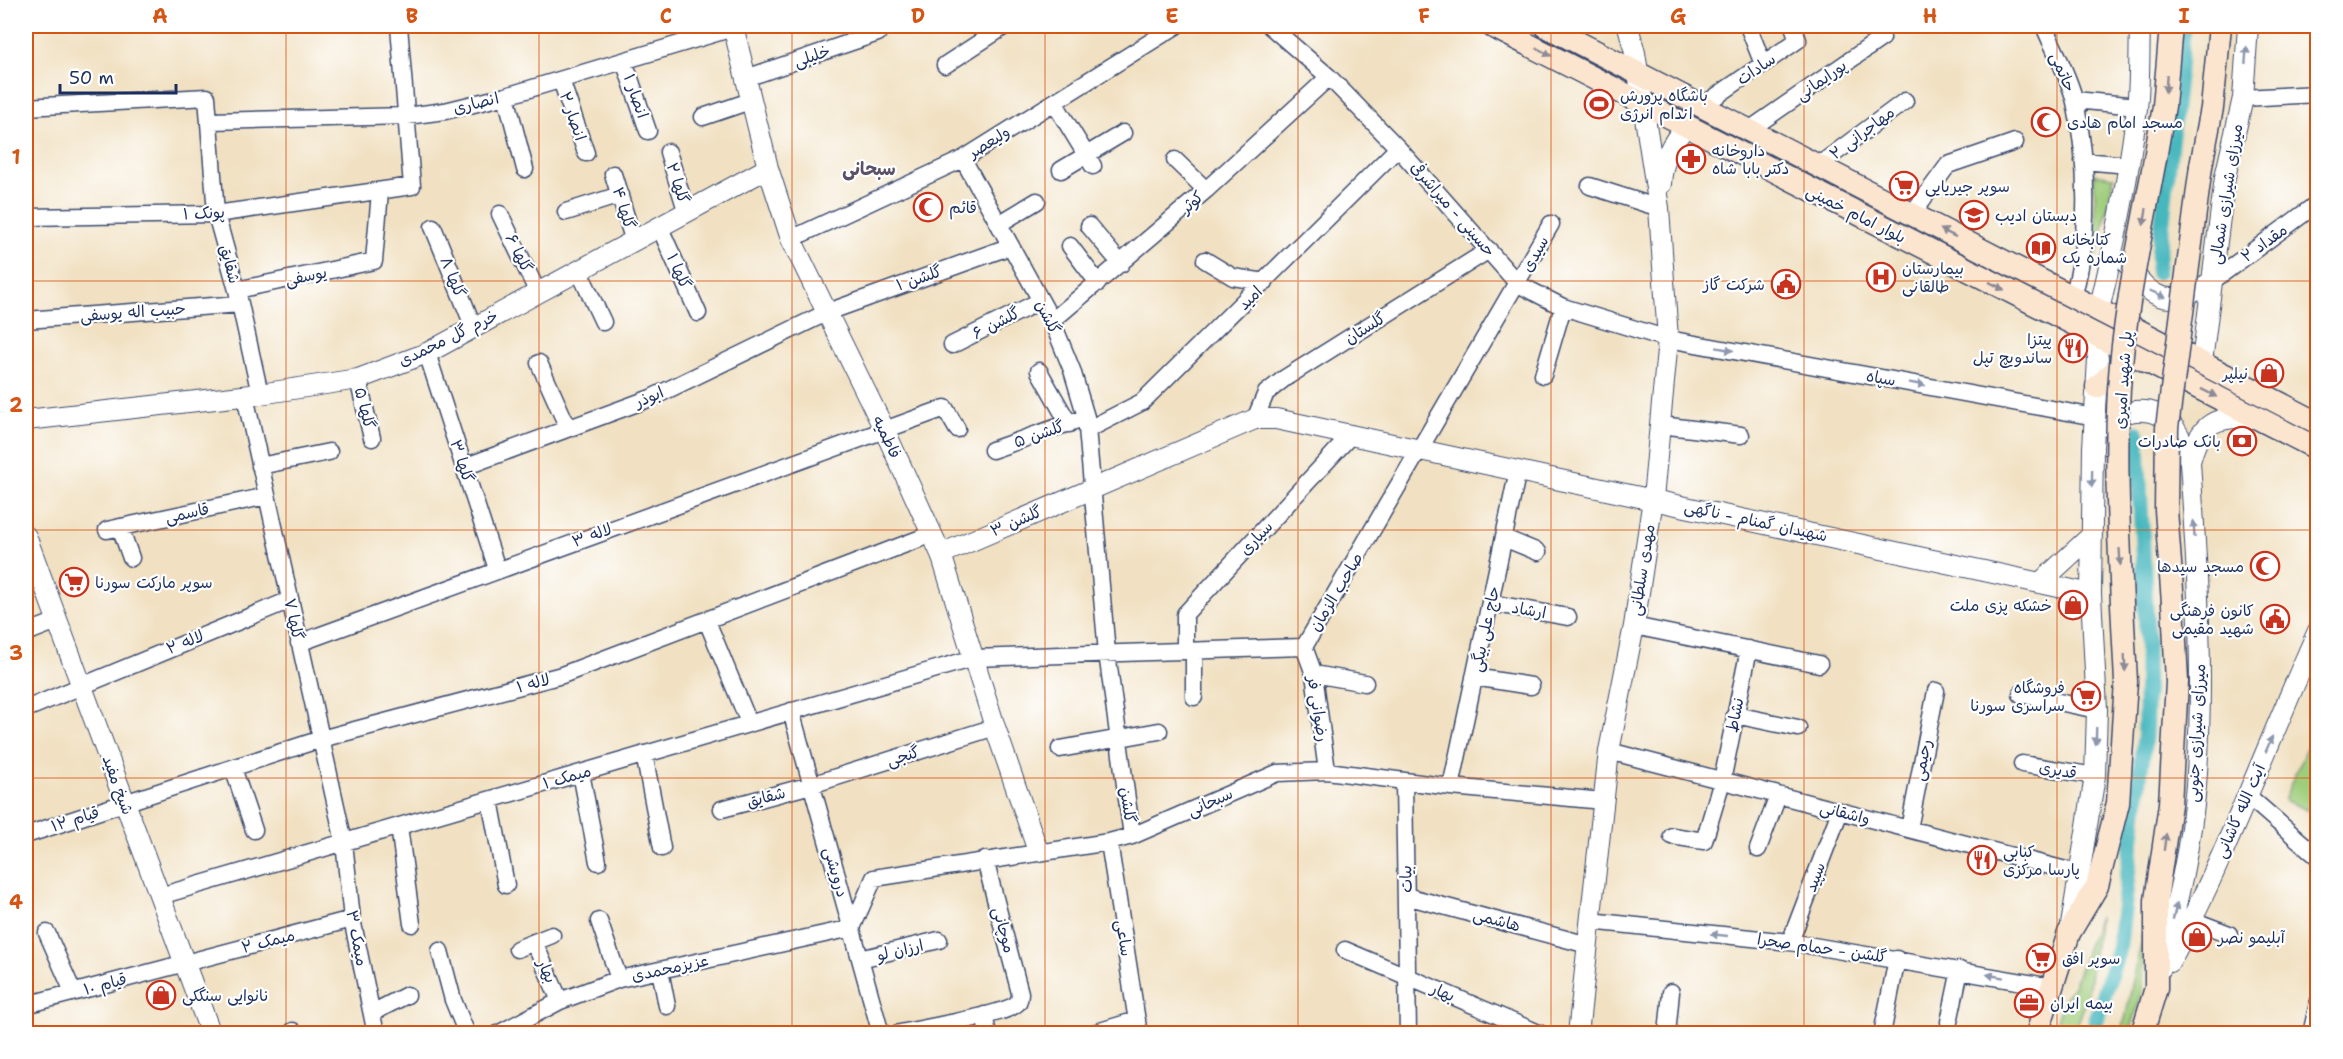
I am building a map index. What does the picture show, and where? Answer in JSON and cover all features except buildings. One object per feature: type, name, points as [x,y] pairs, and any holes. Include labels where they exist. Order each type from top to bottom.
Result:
[{"type":"main road","name":"بلوار امام خمینی","points":[[1492,26],[2318,449]]},
{"type":"main road","name":"بلوار امام خمینی","points":[[1546,26],[2318,423]]},
{"type":"main road","name":"پل شهید امیری","points":[[2069,933],[2097,886],[2118,803],[2126,682],[2117,504],[2120,389],[2129,304],[2164,106],[2171,26]]},
{"type":"main road","name":"میرزای شیرازی شمالی","points":[[2173,603],[2166,510],[2167,428],[2220,26]]},
{"type":"main road","points":[[2097,387],[2133,355],[2168,345]]},
{"type":"main road","name":"میرزای شیرازی جنوبی","points":[[2142,1034],[2156,988],[2156,900],[2170,804],[2177,682],[2173,603]]},
{"type":"main road","points":[[2037,1034],[2069,933]]},
{"type":"street","points":[[399,26],[407,116]]},
{"type":"street","points":[[945,65],[1005,26]]},
{"type":"street","name":"ولیعصر","points":[[791,239],[963,159],[1176,26]]},
{"type":"street","name":"حسینی - میراشرفی","points":[[1270,26],[1329,77],[1398,148],[1518,284],[1563,307],[1668,339]]},
{"type":"street","name":"مهدی سلطانی","points":[[1578,1034],[1609,752],[1634,626],[1653,499],[1668,339],[1659,208],[1638,73],[1628,26]]},
{"type":"street","points":[[1748,26],[1762,64]]},
{"type":"street","name":"سادات","points":[[1702,106],[1798,40],[1793,26]]},
{"type":"street","name":"پورایمانی","points":[[1749,130],[1882,38],[1879,26]]},
{"type":"street","name":"حاتمی","points":[[2044,26],[2074,100],[2084,161],[2083,264],[2073,297]]},
{"type":"street","points":[[2099,310],[2118,230],[2129,165],[2137,106],[2140,26]]},
{"type":"street","name":"میرزای شیرازی شمالی","points":[[2202,362],[2225,177],[2243,98],[2248,26]]},
{"type":"street","name":"انصاری","points":[[209,121],[407,116],[446,111],[561,80],[733,27]]},
{"type":"street","name":"فاطمیه","points":[[733,27],[768,168],[791,239],[885,431],[932,534],[1038,851]]},
{"type":"street","name":"خلیلی","points":[[746,78],[878,33]]},
{"type":"street","name":"انصار ۱","points":[[624,61],[648,131]]},
{"type":"street","name":"کوثر","points":[[1052,321],[1206,190],[1329,77]]},
{"type":"street","name":"انصار ۲","points":[[561,80],[586,153]]},
{"type":"street","points":[[2243,98],[2318,94]]},
{"type":"street","points":[[506,96],[525,168]]},
{"type":"street","name":"شقایق","points":[[26,107],[207,97],[216,214],[239,297],[252,395]]},
{"type":"street","points":[[2074,100],[2137,106]]},
{"type":"street","points":[[703,117],[750,101]]},
{"type":"street","name":"مهاجرانی ۲","points":[[1819,165],[1905,101]]},
{"type":"street","points":[[1054,102],[1090,160]]},
{"type":"street","name":"پونک ۱","points":[[26,217],[216,214],[412,186],[407,116]]},
{"type":"street","points":[[1590,186],[1659,208],[1664,161],[1677,135],[1687,126]]},
{"type":"street","points":[[1061,170],[1090,160],[1123,133]]},
{"type":"street","points":[[1912,214],[1948,165],[2015,142]]},
{"type":"street","name":"امید","points":[[1087,424],[1142,402],[1398,148]]},
{"type":"street","name":"گلها ۲","points":[[668,152],[687,213]]},
{"type":"street","name":"گلشن","points":[[963,159],[1052,321],[1072,370],[1087,424],[1107,653],[1132,836]]},
{"type":"street","points":[[1175,160],[1206,190]]},
{"type":"street","points":[[2084,161],[2129,165]]},
{"type":"street","name":"خرم گل محمدی","points":[[26,420],[252,395],[358,379],[427,353],[768,168]]},
{"type":"street","name":"گلها ۴","points":[[613,174],[634,242]]},
{"type":"street","name":"یوسفی","points":[[239,297],[374,261],[380,192]]},
{"type":"street","points":[[566,212],[620,195]]},
{"type":"street","points":[[999,224],[1037,201]]},
{"type":"street","name":"مقداد ۲","points":[[2211,282],[2318,203]]},
{"type":"street","name":"گلها ۶","points":[[500,214],[538,293]]},
{"type":"street","name":"سیدی","points":[[1518,284],[1551,224]]},
{"type":"street","points":[[1089,226],[1121,264]]},
{"type":"street","name":"گلها ۸","points":[[433,227],[474,327]]},
{"type":"street","name":"گلها ۱","points":[[660,228],[698,313]]},
{"type":"street","points":[[2118,230],[2128,266],[2150,291],[2164,298],[2178,299],[2191,295],[2211,282]]},
{"type":"street","name":"گلشن ۱","points":[[828,312],[1011,246]]},
{"type":"street","points":[[1070,246],[1098,283]]},
{"type":"street","name":"گلستان","points":[[1255,419],[1266,393],[1285,378],[1490,250]]},
{"type":"street","points":[[1205,260],[1233,277],[1265,282]]},
{"type":"street","points":[[579,271],[603,322]]},
{"type":"street","name":"صاحب الزمان","points":[[974,658],[1304,647],[1518,284]]},
{"type":"street","name":"حبیب اله یوسفی","points":[[26,320],[239,297]]},
{"type":"street","name":"گلشن ۶","points":[[952,345],[1040,301]]},
{"type":"street","points":[[1543,375],[1563,307]]},
{"type":"street","name":"ابوذر","points":[[464,467],[651,398],[828,312]]},
{"type":"street","points":[[2069,933],[2081,874],[2095,776],[2097,710],[2091,594],[2093,448],[2098,358],[2094,336]]},
{"type":"street","name":"سپاه","points":[[1668,339],[2095,417]]},
{"type":"street","name":"گلها ۳","points":[[427,353],[497,569]]},
{"type":"street","points":[[539,363],[568,428]]},
{"type":"street","points":[[1039,370],[1069,423]]},
{"type":"street","name":"گلها ۵","points":[[358,379],[372,438]]},
{"type":"street","name":"گلها ۷","points":[[252,395],[260,466],[344,842]]},
{"type":"street","name":"لاله ۳","points":[[299,643],[497,569],[945,408],[957,429]]},
{"type":"street","points":[[2093,448],[2110,422],[2127,412],[2146,410],[2166,417],[2175,426],[2184,442],[2190,462]]},
{"type":"street","name":"میرزای شیرازی جنوبی","points":[[2156,988],[2183,876],[2196,786],[2200,690],[2190,462],[2195,443],[2205,428],[2217,419],[2259,418]]},
{"type":"street","points":[[1092,489],[1255,419],[1276,419],[1421,449]]},
{"type":"street","name":"گلشن ۵","points":[[993,450],[1069,423],[1087,424]]},
{"type":"street","points":[[1661,424],[1741,435]]},
{"type":"street","name":"سیاری","points":[[1194,697],[1185,614],[1352,434]]},
{"type":"street","name":"شهیدان گمنام - ناگهی","points":[[1421,449],[2091,594]]},
{"type":"street","points":[[260,466],[329,452]]},
{"type":"street","name":"حاج علی بیگی","points":[[1451,787],[1518,470]]},
{"type":"street","name":"گلشن ۳","points":[[940,554],[1092,489]]},
{"type":"street","name":"قاسمی","points":[[131,558],[113,529],[267,496]]},
{"type":"street","name":"لاله ۱","points":[[125,802],[321,739],[562,675],[932,534]]},
{"type":"street","points":[[2040,583],[2092,535]]},
{"type":"street","name":"شیخ مفید","points":[[26,536],[30,559],[57,621],[211,1034]]},
{"type":"street","points":[[1504,538],[1538,552]]},
{"type":"street","name":"لاله ۲","points":[[26,709],[290,600]]},
{"type":"street","name":"ارشاد","points":[[1490,603],[1568,616]]},
{"type":"street","points":[[26,633],[57,621]]},
{"type":"street","points":[[707,621],[747,718]]},
{"type":"street","points":[[1634,626],[1819,664]]},
{"type":"street","name":"آیت الله کاشانی","points":[[2156,988],[2192,920],[2318,631]]},
{"type":"street","name":"رضوانی فر","points":[[1304,647],[1314,674],[1327,771]]},
{"type":"street","name":"نشاط","points":[[1672,837],[1704,841],[1722,782],[1749,649]]},
{"type":"street","name":"میمک ۱","points":[[160,896],[974,658]]},
{"type":"street","points":[[1314,674],[1365,683]]},
{"type":"street","points":[[1474,677],[1531,686]]},
{"type":"street","name":"رحیمی","points":[[1909,829],[1936,691]]},
{"type":"street","points":[[2021,694],[2097,710]]},
{"type":"street","name":"درویشی","points":[[791,711],[881,1034]]},
{"type":"street","points":[[1736,715],[1798,728]]},
{"type":"street","name":"گنجی","points":[[811,785],[995,727]]},
{"type":"street","points":[[1060,749],[1159,731]]},
{"type":"street","name":"واشقانی","points":[[1609,752],[2081,874]]},
{"type":"street","points":[[644,754],[662,848]]},
{"type":"street","name":"قدیری","points":[[2022,764],[2095,776]]},
{"type":"street","points":[[233,768],[254,830]]},
{"type":"street","name":"سبحانی","points":[[852,928],[874,878],[1038,851],[1109,842],[1132,836],[1278,773],[1327,771],[1451,787],[1603,801]]},
{"type":"street","points":[[581,773],[598,862]]},
{"type":"street","name":"بیات","points":[[1404,781],[1408,1034]]},
{"type":"street","name":"شقایق","points":[[722,809],[811,785]]},
{"type":"street","points":[[1758,849],[1778,795]]},
{"type":"street","points":[[2248,796],[2318,857]]},
{"type":"street","points":[[490,800],[506,885]]},
{"type":"street","name":"قیام ۱۲","points":[[26,835],[125,802]]},
{"type":"street","name":"سپید","points":[[1790,942],[1840,811]]},
{"type":"street","points":[[399,826],[412,924]]},
{"type":"street","name":"میمک ۳","points":[[344,842],[352,920],[376,1034]]},
{"type":"street","name":"ساعی","points":[[1109,842],[1138,1027]]},
{"type":"street","name":"موچانی","points":[[984,1015],[1015,1005],[1020,993],[986,860]]},
{"type":"street","name":"هاشمی","points":[[1406,896],[1588,945]]},
{"type":"street","name":"میمک ۲","points":[[184,962],[352,920]]},
{"type":"street","points":[[2192,920],[2229,934]]},
{"type":"street","points":[[599,921],[619,979]]},
{"type":"street","name":"گلشن - حمام صحرا","points":[[1590,921],[1790,942],[2052,987]]},
{"type":"street","name":"عزیزمحمدی","points":[[498,1034],[560,1001],[619,979],[852,928]]},
{"type":"street","points":[[47,933],[73,992]]},
{"type":"street","name":"بهار","points":[[517,949],[552,934]]},
{"type":"street","name":"ارزان لو","points":[[860,959],[939,940]]},
{"type":"street","name":"بهار","points":[[534,942],[560,1001]]},
{"type":"street","name":"بهار","points":[[1345,950],[1542,1034]]},
{"type":"street","points":[[440,951],[453,1000],[468,1034]]},
{"type":"street","points":[[1882,1034],[1897,959]]},
{"type":"street","name":"قیام ۱۰","points":[[26,1005],[184,962]]},
{"type":"street","points":[[660,970],[667,1006]]},
{"type":"street","points":[[1949,1022],[1960,970]]},
{"type":"street","points":[[1667,1034],[1671,992]]},
{"type":"street","points":[[372,1013],[407,995]]},
{"type":"street","points":[[2312,1033],[2318,1003]]},
{"type":"street","points":[[896,1034],[984,1015],[988,1034]]},
{"type":"street","points":[[1090,1034],[1138,1027]]},
{"type":"green space","points":[[2094,174],[2114,177],[2097,257]]},
{"type":"green space","points":[[2314,730],[2318,732],[2317,814],[2284,800]]},
{"type":"green space","points":[[2099,917],[2087,999],[2074,1033],[2053,1033],[2064,999],[2074,984]]},
{"type":"green space","points":[[2143,933],[2142,992],[2130,1033],[2119,1034],[2125,1019]]},
{"type":"waterway","points":[[2157,272],[2183,26]]},
{"type":"waterway","points":[[2092,1034],[2119,947],[2145,733],[2147,640],[2137,433]]},
{"type":"place","name":"باشگاه پرورش اندام انرژی","points":[[1599,104]]},
{"type":"place","name":"مسجد امام هادی","points":[[2046,122]]},
{"type":"place","name":"داروخانه دکتر بابا شاه","points":[[1691,159]]},
{"type":"place","name":"سوپر جیریایی","points":[[1904,186]]},
{"type":"place","name":"قائم","points":[[928,207]]},
{"type":"place","name":"دبستان ادیب","points":[[1974,215]]},
{"type":"place","name":"کتابخانه شماره یک","points":[[2041,248]]},
{"type":"place","name":"بیمارستان طالقانی","points":[[1881,277]]},
{"type":"place","name":"شرکت گاز","points":[[1786,284]]},
{"type":"place","name":"پیتزا ساندویچ تپل","points":[[2073,348]]},
{"type":"place","name":"نیلپر","points":[[2269,373]]},
{"type":"place","name":"بانک صادرات","points":[[2242,441]]},
{"type":"place","name":"مسجد سیدها","points":[[2265,566]]},
{"type":"place","name":"سوپر مارکت سورنا","points":[[74,582]]},
{"type":"place","name":"خشکه پزی ملت","points":[[2073,605]]},
{"type":"place","name":"کانون فرهنگی شهید مقیمی","points":[[2275,619]]},
{"type":"place","name":"فروشگاه سراسری سورنا","points":[[2086,696]]},
{"type":"place","name":"کبابی پارسا مرکزی","points":[[1982,860]]},
{"type":"place","name":"آبلیمو نصر","points":[[2197,937]]},
{"type":"place","name":"سوپر افق","points":[[2041,958]]},
{"type":"place","name":"نانوایی سنگکی","points":[[161,995]]},
{"type":"place","name":"بیمه ایران","points":[[2029,1003]]},
{"type":"district","name":"سبحانی","points":[[869,169]]}]
